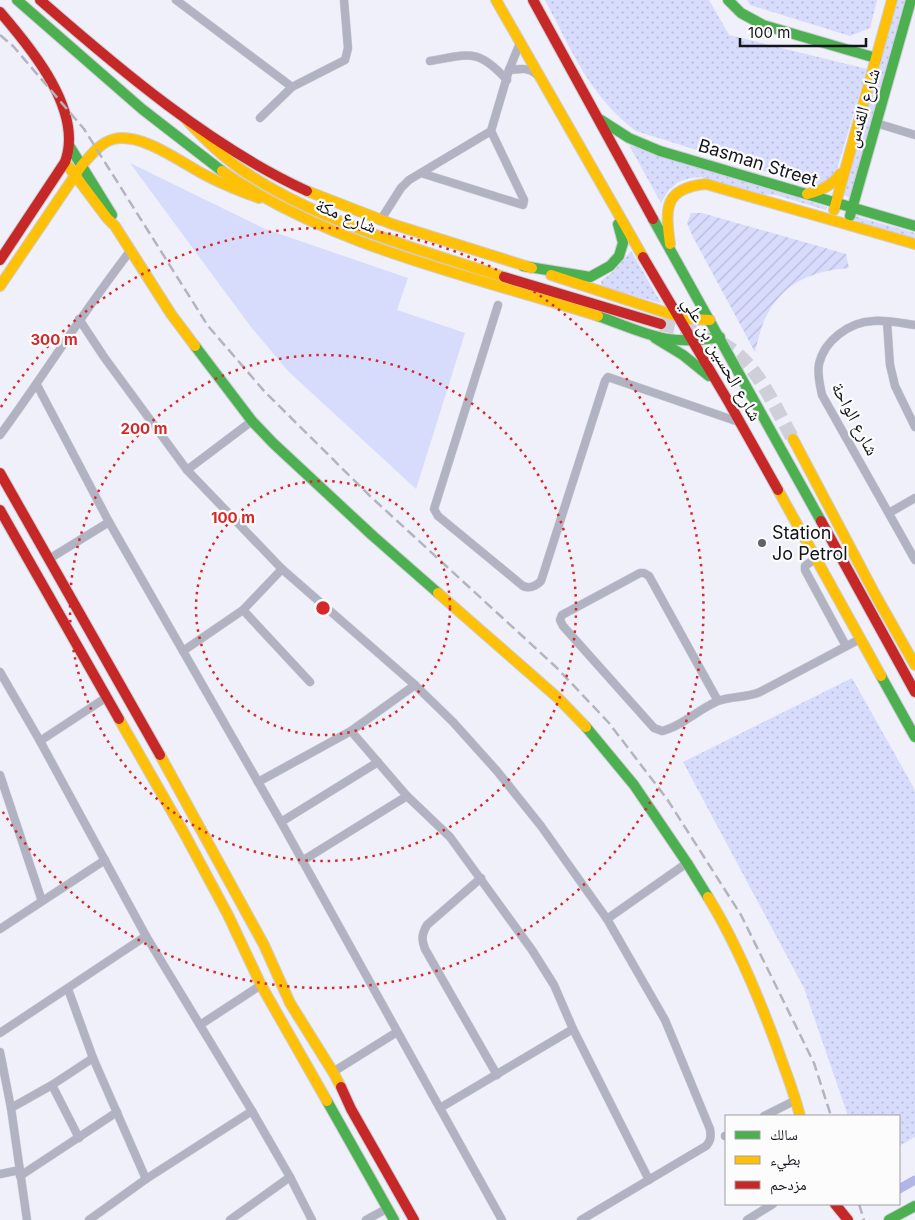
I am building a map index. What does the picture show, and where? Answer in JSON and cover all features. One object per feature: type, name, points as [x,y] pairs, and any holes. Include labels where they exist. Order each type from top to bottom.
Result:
[{"type":"main road","name":"شارع مكة","points":[[17,0],[123,94],[205,160],[271,201],[376,246],[598,317],[655,338],[674,342],[693,342],[720,337]]},
{"type":"main road","name":"شارع مكة","points":[[40,0],[132,77],[202,130],[283,179],[380,221],[678,317],[710,320]]},
{"type":"main road","name":"شارع الحسين بن علي","points":[[496,0],[612,204],[741,423],[915,737]]},
{"type":"main road","name":"شارع الحسين بن علي","points":[[533,0],[915,692]]},
{"type":"main road","points":[[728,0],[741,13],[763,25],[876,58]]},
{"type":"main road","points":[[831,220],[892,0]]},
{"type":"main road","name":"شارع القدس","points":[[847,225],[910,0]]},
{"type":"main road","points":[[0,12],[36,55],[53,82],[70,136],[70,147],[65,162],[0,260]]},
{"type":"main road","points":[[183,116],[203,140],[234,164],[285,195],[322,212],[510,279],[662,324]]},
{"type":"main road","name":"Basman Street","points":[[597,118],[616,132],[643,145],[804,195],[915,226]]},
{"type":"main road","points":[[0,286],[82,164],[96,149],[110,140],[132,138],[147,144],[213,180],[271,201]]},
{"type":"main road","points":[[70,147],[112,214],[115,226]]},
{"type":"main road","points":[[65,162],[115,226],[171,314],[252,421],[373,536],[558,698],[586,727],[634,785],[687,863],[725,925],[748,973],[796,1100],[800,1115]]},
{"type":"main road","points":[[804,195],[820,192],[830,186],[845,166]]},
{"type":"main road","name":"Basman Street","points":[[670,250],[666,215],[668,206],[676,193],[690,185],[706,184],[915,244]]},
{"type":"main road","points":[[858,186],[861,202],[871,214]]},
{"type":"main road","points":[[524,266],[590,277],[607,269],[620,256],[623,243],[612,204]]},
{"type":"main road","points":[[655,338],[696,365],[720,388]]},
{"type":"main road","points":[[793,438],[871,587],[915,664]]},
{"type":"main road","points":[[0,473],[264,945],[290,1003],[333,1072],[351,1109],[414,1220]]},
{"type":"main road","points":[[0,510],[184,831],[228,915],[261,986],[394,1220]]},
{"type":"main road","points":[[184,831],[197,823]]},
{"type":"main road","points":[[836,1205],[848,1220]]},
{"type":"main road","points":[[889,1220],[915,1206]]},
{"type":"street","points":[[176,0],[292,88]]},
{"type":"street","points":[[260,118],[292,88],[345,60],[348,56],[344,0]]},
{"type":"street","points":[[380,221],[401,188],[409,180],[491,132],[509,70],[520,43]]},
{"type":"street","points":[[430,61],[462,56],[478,56],[493,64],[507,80]]},
{"type":"street","points":[[509,70],[524,69],[532,71],[542,80]]},
{"type":"street","points":[[876,123],[915,135]]},
{"type":"street","points":[[422,173],[522,205],[524,200],[491,132]]},
{"type":"street","points":[[0,435],[37,385],[79,319],[130,250]]},
{"type":"street","points":[[498,305],[434,509],[438,516],[523,586],[528,588],[540,581],[605,381],[608,377],[741,423]]},
{"type":"street","points":[[79,319],[104,357],[187,470],[282,569],[415,685],[453,722],[497,771],[547,834],[607,919],[665,1020],[710,1129],[711,1136],[709,1142],[706,1146],[581,1220]]},
{"type":"street","name":"شارع الواحة","points":[[915,325],[872,321],[860,323],[834,338],[825,349],[819,363],[818,379],[822,395],[915,560]]},
{"type":"street","points":[[887,322],[890,365],[895,386],[915,427]]},
{"type":"street","points":[[37,385],[109,522],[281,822],[502,1220]]},
{"type":"street","points":[[187,470],[252,421]]},
{"type":"street","points":[[889,513],[915,498]]},
{"type":"street","points":[[49,559],[109,522]]},
{"type":"street","points":[[816,558],[804,568],[846,646]]},
{"type":"street","points":[[183,651],[243,610],[282,569]]},
{"type":"street","points":[[718,701],[649,576],[646,574],[640,573],[562,615],[560,620],[562,626],[654,728],[662,731],[718,701],[737,696],[746,697],[760,692],[860,639]]},
{"type":"street","points":[[820,597],[832,589]]},
{"type":"street","points":[[243,610],[310,682]]},
{"type":"street","points":[[0,672],[40,741],[146,936],[252,1111],[312,1220]]},
{"type":"street","points":[[258,782],[351,731],[415,685]]},
{"type":"street","points":[[40,741],[107,697]]},
{"type":"street","points":[[351,731],[407,796],[450,837],[532,950],[554,986],[573,1029],[649,1180]]},
{"type":"street","points":[[281,822],[378,762]]},
{"type":"street","points":[[0,775],[42,901]]},
{"type":"street","points":[[302,861],[407,796]]},
{"type":"street","points":[[0,929],[104,860]]},
{"type":"street","points":[[607,919],[687,863]]},
{"type":"street","points":[[481,878],[427,925],[422,941],[497,1075]]},
{"type":"street","points":[[0,1032],[146,936]]},
{"type":"street","points":[[200,1025],[261,986]]},
{"type":"street","points":[[68,989],[93,1058],[146,1179]]},
{"type":"street","points":[[440,1108],[573,1029]]},
{"type":"street","points":[[333,1072],[397,1032]]},
{"type":"street","points":[[0,1052],[12,1108],[28,1220]]},
{"type":"street","points":[[12,1108],[93,1058]]},
{"type":"street","points":[[52,1085],[79,1138]]},
{"type":"street","points":[[766,1115],[796,1100]]},
{"type":"street","points":[[89,1220],[100,1217],[146,1179],[252,1111]]},
{"type":"street","points":[[0,1174],[20,1173],[79,1138],[117,1112]]},
{"type":"street","points":[[230,1220],[290,1177]]},
{"type":"street","points":[[747,1220],[771,1205]]},
{"type":"street","points":[[366,1220],[388,1208]]},
{"type":"shaded area","points":[[545,0],[709,0],[729,35],[867,69],[837,169],[829,179],[815,187],[636,131],[620,118],[594,88],[573,54]]},
{"type":"shaded area","points":[[747,0],[877,0],[870,28],[850,36],[750,5]]},
{"type":"shaded area","points":[[896,0],[905,0],[850,197],[842,195]]},
{"type":"shaded area","points":[[629,145],[827,207],[826,210],[776,195],[758,194],[701,177],[678,182],[668,191],[661,203]]},
{"type":"shaded area","points":[[130,163],[265,229],[408,278],[397,310],[465,333],[416,489],[288,371],[251,327]]},
{"type":"shaded area","points":[[691,213],[702,213],[846,254],[849,268],[822,272],[810,276],[799,281],[780,296],[765,319],[755,352],[693,237],[687,223]]},
{"type":"shaded area","points":[[851,215],[915,233],[915,239],[860,223]]},
{"type":"shaded area","points":[[631,251],[661,303],[601,287],[601,281],[614,271]]},
{"type":"shaded area","points":[[852,678],[915,790],[915,1137],[900,1145],[900,1115],[848,1115],[804,988],[683,762]]},
{"type":"waterway","points":[[900,1188],[915,1180]]},
{"type":"tunnel","points":[[661,324],[704,335],[739,355],[749,365],[765,389],[793,439]]},
{"type":"railway","points":[[0,35],[13,46],[84,129],[208,326],[265,392],[370,496],[556,667],[609,723],[667,799],[741,915],[814,1063],[831,1115]]},
{"type":"railway","points":[[859,1205],[864,1220]]},
{"type":"traffic: fast","points":[[17,0],[142,109],[222,171]]},
{"type":"traffic: fast","points":[[728,0],[741,13],[763,25],[876,58]]},
{"type":"traffic: fast","points":[[850,216],[911,0]]},
{"type":"traffic: fast","points":[[601,120],[629,138],[660,151],[915,226]]},
{"type":"traffic: fast","points":[[70,147],[112,215]]},
{"type":"traffic: fast","points":[[653,219],[821,521]]},
{"type":"traffic: fast","points":[[523,266],[590,277],[610,266],[619,256],[623,243],[618,224]]},
{"type":"traffic: fast","points":[[598,316],[657,337],[685,340],[720,337]]},
{"type":"traffic: fast","points":[[655,338],[683,355],[709,376]]},
{"type":"traffic: fast","points":[[195,346],[252,421],[273,443],[373,536],[438,593]]},
{"type":"traffic: fast","points":[[881,676],[915,737]]},
{"type":"traffic: fast","points":[[586,727],[634,785],[708,897]]},
{"type":"traffic: fast","points":[[327,1101],[394,1220]]},
{"type":"traffic: fast","points":[[889,1220],[915,1206]]},
{"type":"traffic: slow","points":[[496,0],[643,257]]},
{"type":"traffic: slow","points":[[834,210],[892,0]]},
{"type":"traffic: slow","points":[[183,116],[211,145],[242,170],[303,205],[403,245],[504,277]]},
{"type":"traffic: slow","points":[[0,286],[82,165],[96,149],[114,139],[138,140],[163,151],[209,177],[259,198]]},
{"type":"traffic: slow","points":[[65,162],[115,226],[171,314],[195,346]]},
{"type":"traffic: slow","points":[[222,171],[264,197],[309,220],[356,240],[452,273],[598,316]]},
{"type":"traffic: slow","points":[[807,194],[826,187],[840,174]]},
{"type":"traffic: slow","points":[[670,244],[668,220],[670,202],[682,190],[706,184],[915,244]]},
{"type":"traffic: slow","points":[[307,191],[392,224],[532,268]]},
{"type":"traffic: slow","points":[[551,275],[673,315],[691,319],[710,320]]},
{"type":"traffic: slow","points":[[793,439],[876,596],[915,665]]},
{"type":"traffic: slow","points":[[778,490],[881,676]]},
{"type":"traffic: slow","points":[[438,593],[558,698],[586,727]]},
{"type":"traffic: slow","points":[[119,719],[183,831],[228,915],[261,985],[327,1101]]},
{"type":"traffic: slow","points":[[160,755],[264,945],[290,1003],[341,1087]]},
{"type":"traffic: slow","points":[[708,897],[738,951],[754,989],[770,1028],[800,1115]]},
{"type":"traffic: jam","points":[[40,0],[167,105],[236,152],[271,173],[307,191]]},
{"type":"traffic: jam","points":[[533,0],[653,219]]},
{"type":"traffic: jam","points":[[0,12],[26,43],[51,81],[61,102],[67,122],[69,142],[65,162],[0,260]]},
{"type":"traffic: jam","points":[[643,257],[778,490]]},
{"type":"traffic: jam","points":[[504,277],[661,324]]},
{"type":"traffic: jam","points":[[0,473],[160,755]]},
{"type":"traffic: jam","points":[[0,510],[119,719]]},
{"type":"traffic: jam","points":[[821,521],[915,692]]},
{"type":"traffic: jam","points":[[341,1087],[351,1109],[414,1220]]},
{"type":"traffic: jam","points":[[836,1205],[848,1220]]},
{"type":"place","name":"Station Jo Petrol","points":[[762,543]]}]
